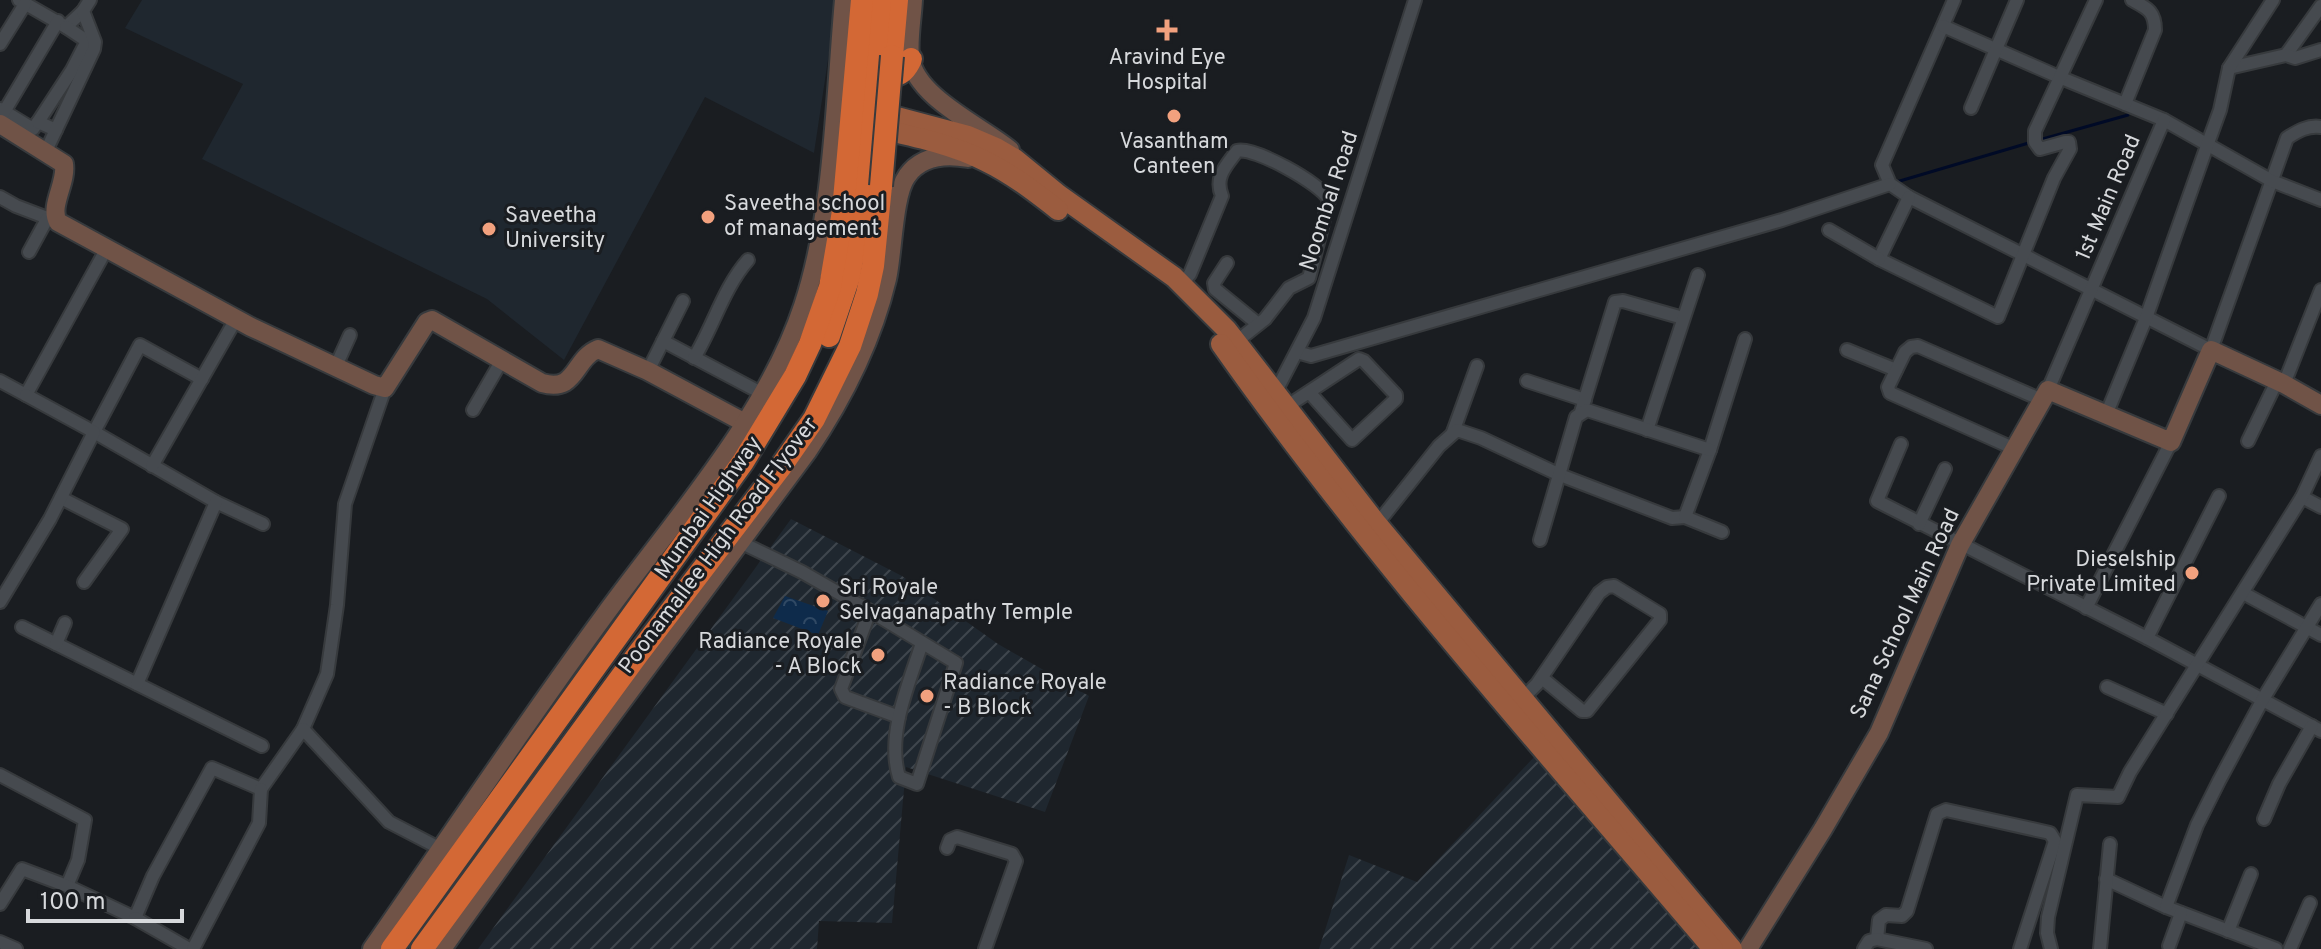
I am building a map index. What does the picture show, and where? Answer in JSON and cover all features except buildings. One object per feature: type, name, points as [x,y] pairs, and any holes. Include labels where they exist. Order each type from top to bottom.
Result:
[{"type":"highway","name":"Mumbai Highway","points":[[392,949],[743,462],[780,404],[800,365],[821,315],[836,263],[862,0]]},
{"type":"highway","points":[[687,539],[738,483],[802,393],[841,303],[855,249],[870,118],[892,59],[880,0]]},
{"type":"highway","name":"Poonamallee High Road Flyover","points":[[545,794],[638,654],[797,445],[814,419],[850,346],[873,266],[897,0]]},
{"type":"highway","points":[[422,949],[545,794]]},
{"type":"main road","points":[[870,118],[993,165],[1166,287],[1217,337],[1276,403],[1732,949]]},
{"type":"main road","points":[[870,118],[968,136],[1015,159],[1182,284],[1236,342],[1366,537],[1713,949]]},
{"type":"street","points":[[372,949],[578,652],[745,423],[792,336],[816,255],[827,180],[844,0]]},
{"type":"street","points":[[913,0],[892,59],[914,70],[928,90],[994,137],[1033,173]]},
{"type":"street","name":"Noombal Road","points":[[1276,403],[1314,318],[1415,0]]},
{"type":"street","points":[[1954,0],[1882,165],[1890,184],[1909,197],[2090,291],[2280,382],[2321,405]]},
{"type":"street","points":[[1971,108],[2017,0]]},
{"type":"street","points":[[1829,230],[1879,259],[1998,317],[2054,178],[2071,146],[2065,142],[2040,149],[2035,142],[2037,126],[2096,0]]},
{"type":"street","points":[[2125,104],[2155,30],[2151,10],[2132,0]]},
{"type":"street","points":[[2106,415],[2146,318],[2220,110],[2229,68],[2273,0]]},
{"type":"street","points":[[0,44],[22,2],[87,41],[33,129],[1,115]]},
{"type":"street","points":[[1,115],[62,24],[86,6],[94,49],[46,151]]},
{"type":"street","points":[[2286,55],[2321,6]]},
{"type":"street","points":[[1943,26],[2164,120],[2272,181],[2321,200]]},
{"type":"street","points":[[2229,68],[2286,55],[2295,58],[2321,50]]},
{"type":"street","points":[[1,115],[64,164],[66,175],[52,220],[29,252]]},
{"type":"street","name":"1st Main Road","points":[[2090,291],[2164,120]]},
{"type":"street","points":[[38,122],[56,130]]},
{"type":"street","points":[[2086,608],[2171,442],[2211,350],[2287,138],[2301,129],[2321,127]]},
{"type":"street","points":[[1182,284],[1199,255],[1222,196],[1218,180],[1237,151],[1248,150],[1321,189],[1329,200],[1311,271],[1305,281],[1289,288],[1270,313],[1236,342]]},
{"type":"street","points":[[442,949],[545,794],[823,429],[860,359],[887,278],[904,180],[917,166],[936,156],[958,156],[993,165]]},
{"type":"street","points":[[1297,352],[1311,356],[1782,220],[1890,184]]},
{"type":"street","points":[[0,197],[107,248],[236,319],[385,388]]},
{"type":"street","points":[[1879,259],[1909,197]]},
{"type":"street","points":[[26,395],[107,248]]},
{"type":"street","points":[[694,358],[713,325],[734,276],[748,260]]},
{"type":"street","points":[[1227,263],[1214,283],[1215,289],[1258,324]]},
{"type":"street","points":[[1647,430],[1698,275]]},
{"type":"street","points":[[2248,441],[2280,382],[2321,290]]},
{"type":"street","name":"Sana School Main Road","points":[[1748,949],[1879,733],[1960,545],[2045,395],[2090,291]]},
{"type":"street","points":[[648,371],[683,301]]},
{"type":"street","points":[[1540,540],[1576,417],[1583,406],[1615,302],[1623,301],[1683,318]]},
{"type":"street","points":[[152,466],[236,319]]},
{"type":"street","points":[[0,904],[22,869],[135,918],[191,949],[259,823],[261,789],[303,729],[327,674],[337,605],[345,504],[385,388],[427,322],[432,320],[542,383],[553,386],[565,383],[591,352],[598,349],[648,371],[745,423]]},
{"type":"street","points":[[336,366],[350,335]]},
{"type":"street","points":[[1685,517],[1745,339]]},
{"type":"street","points":[[663,341],[763,394]]},
{"type":"street","points":[[0,602],[61,498],[140,345],[202,379]]},
{"type":"street","points":[[2015,449],[1894,396],[1888,387],[1905,352],[1918,346],[2171,442]]},
{"type":"street","points":[[1847,350],[1896,370]]},
{"type":"street","points":[[1276,403],[1309,392],[1359,359],[1396,395],[1396,399],[1352,440],[1309,392]]},
{"type":"street","points":[[473,410],[502,360]]},
{"type":"street","points":[[1377,524],[1453,432],[1477,366]]},
{"type":"street","points":[[0,381],[216,502],[263,524]]},
{"type":"street","points":[[1527,381],[1587,410],[1710,450]]},
{"type":"street","points":[[1453,432],[1457,430],[1481,438],[1560,475],[1672,518],[1685,517],[1722,532]]},
{"type":"street","points":[[1901,444],[1877,501],[2316,728],[2279,784],[2264,819]]},
{"type":"street","points":[[2051,949],[2047,933],[2048,917],[2077,795],[2118,797],[2130,772],[2302,497],[2321,456]]},
{"type":"street","points":[[1919,524],[1945,469]]},
{"type":"street","points":[[2147,638],[2219,496]]},
{"type":"street","points":[[2302,497],[2321,507]]},
{"type":"street","points":[[61,498],[122,529],[84,582]]},
{"type":"street","points":[[137,684],[216,502]]},
{"type":"street","points":[[739,543],[802,572],[956,663],[917,784],[899,777],[894,760],[899,717],[922,643]]},
{"type":"street","points":[[1523,698],[1542,678],[1599,593],[1607,587],[1614,586],[1660,614],[1660,620],[1587,711],[1582,711],[1542,678]]},
{"type":"street","points":[[2243,593],[2321,635]]},
{"type":"street","points":[[2166,907],[2197,825],[2263,699],[2321,604]]},
{"type":"street","points":[[870,611],[841,689],[845,697],[899,717]]},
{"type":"street","points":[[56,644],[65,623]]},
{"type":"street","points":[[22,627],[262,746]]},
{"type":"street","points":[[2107,687],[2167,714]]},
{"type":"street","points":[[303,729],[389,822],[441,849]]},
{"type":"street","points":[[135,918],[153,876],[212,768],[261,789]]},
{"type":"street","points":[[0,775],[85,820],[78,860],[67,886]]},
{"type":"street","points":[[1877,939],[1879,920],[1886,915],[1896,917],[1907,911],[1937,814],[1942,811],[2050,833],[2055,841],[2020,949]]},
{"type":"street","points":[[947,848],[950,840],[957,837],[1012,854],[1016,861],[985,949]]},
{"type":"street","points":[[2100,949],[2110,844]]},
{"type":"street","points":[[2228,931],[2251,874]]},
{"type":"street","points":[[2106,879],[2166,907],[2276,949]]},
{"type":"street","points":[[2290,949],[2310,903]]},
{"type":"street","points":[[2169,946],[2181,913]]},
{"type":"street","points":[[1895,941],[1900,922],[1896,917]]},
{"type":"street","points":[[1864,949],[1869,941],[1877,939],[1926,949]]},
{"type":"street","points":[[0,942],[16,949]]},
{"type":"shaded area","name":"Saveetha University","points":[[142,0],[837,0],[814,153],[705,97],[564,360],[487,299],[202,159],[243,84],[125,28]]},
{"type":"shaded area","points":[[791,519],[902,576],[998,644],[1089,696],[1045,812],[906,767],[892,923],[819,921],[817,949],[478,949]]},
{"type":"shaded area","points":[[1535,756],[1701,949],[1319,949],[1349,855],[1417,882]]},
{"type":"green space","points":[[785,596],[828,611],[818,635],[773,618]]},
{"type":"waterway","points":[[2039,140],[2128,115]]},
{"type":"waterway","points":[[1893,183],[2032,142]]},
{"type":"place","name":"Aravind Eye Hospital","points":[[1167,30]]},
{"type":"place","name":"Vasantham Canteen","points":[[1174,116]]},
{"type":"place","name":"Saveetha school of management","points":[[708,217]]},
{"type":"place","name":"Saveetha University","points":[[489,229]]},
{"type":"place","name":"Dieselship Private Limited","points":[[2192,573]]},
{"type":"place","name":"Sri Royale Selvaganapathy Temple","points":[[823,601]]},
{"type":"place","name":"Radiance Royale - A Block","points":[[878,655]]},
{"type":"place","name":"Radiance Royale - B Block","points":[[927,696]]}]
